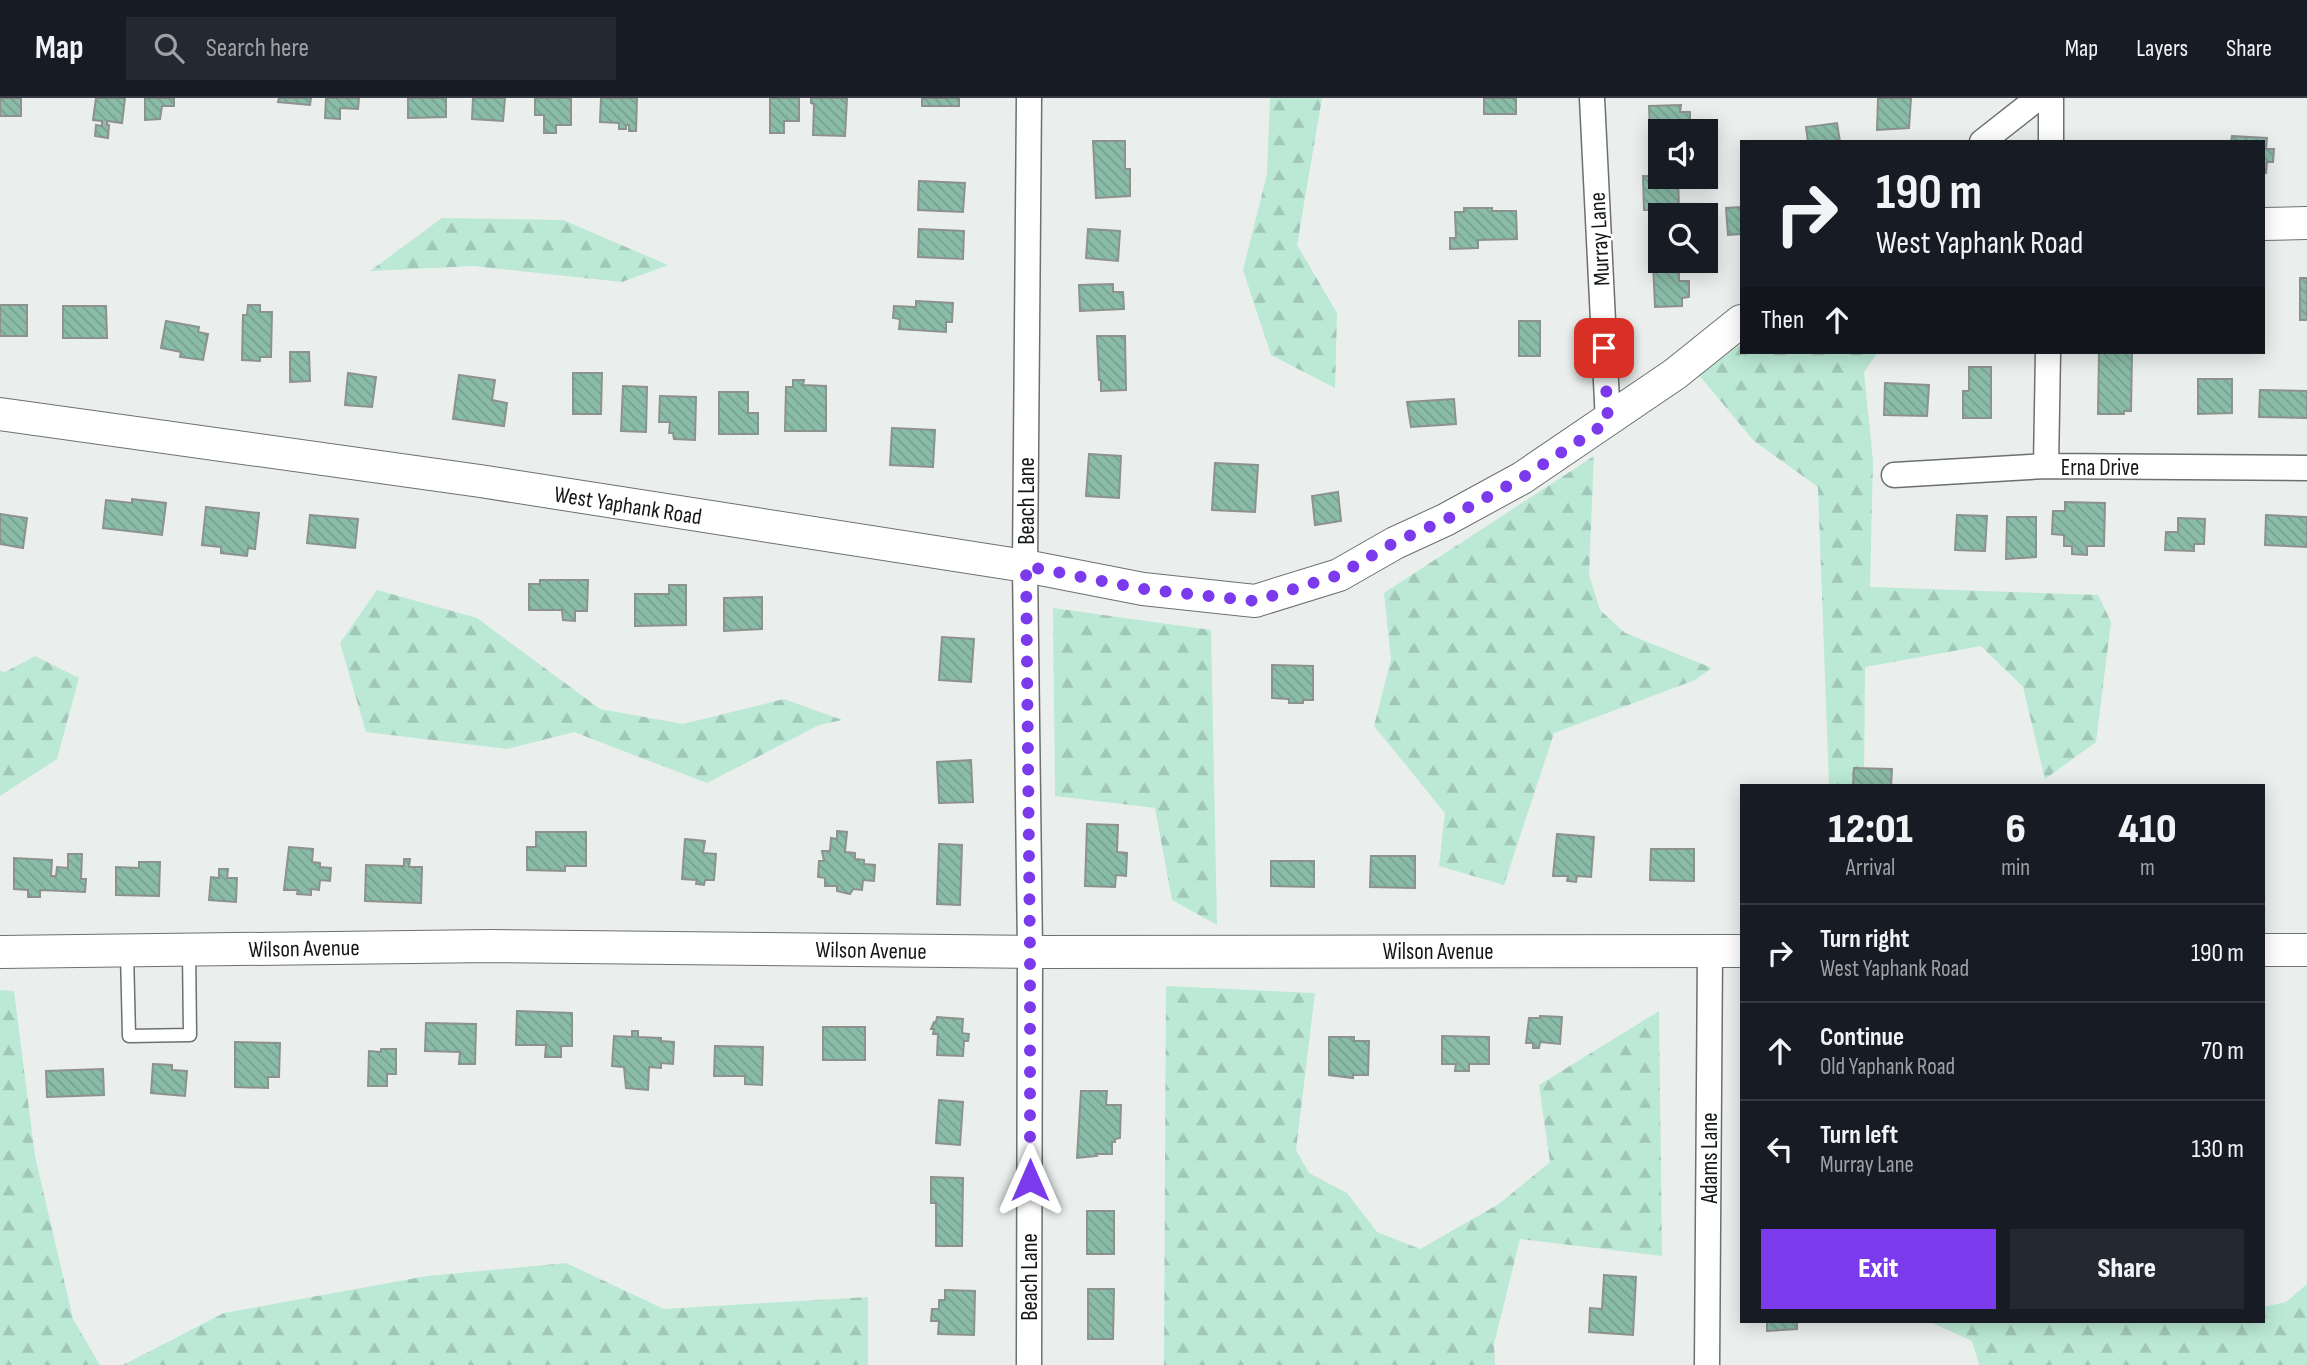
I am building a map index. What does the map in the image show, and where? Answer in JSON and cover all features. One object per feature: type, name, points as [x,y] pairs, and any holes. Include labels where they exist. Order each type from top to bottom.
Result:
[{"type":"street","name":"Beach Lane","points":[[1029,98],[1026,566],[1030,952],[1029,1365]]},
{"type":"street","name":"Murray Lane","points":[[1592,98],[1608,422]]},
{"type":"street","points":[[1985,140],[2038,98]]},
{"type":"street","points":[[2051,98],[2051,140]]},
{"type":"street","points":[[2265,224],[2307,223]]},
{"type":"street","points":[[1608,422],[1675,374],[1740,322]]},
{"type":"street","points":[[2046,466],[2048,354]]},
{"type":"street","name":"West Yaphank Road","points":[[0,414],[480,481],[1026,566],[1143,589],[1255,601],[1339,575],[1395,542],[1445,520],[1522,478],[1608,422]]},
{"type":"street","name":"Erna Drive","points":[[1894,475],[2046,466],[2307,468]]},
{"type":"street","name":"Wilson Avenue","points":[[0,951],[491,946],[1030,952],[1740,951]]},
{"type":"street","points":[[2265,950],[2307,950]]},
{"type":"street","name":"Adams Lane","points":[[1707,1365],[1710,951]]},
{"type":"lane","points":[[128,950],[128,1036],[190,1035],[189,950]]},
{"type":"green space","points":[[1270,98],[1322,98],[1297,245],[1337,313],[1335,388],[1271,355],[1243,270],[1267,174]]},
{"type":"green space","points":[[442,218],[563,220],[668,265],[622,282],[473,266],[370,271]]},
{"type":"green space","points":[[1740,345],[1740,354],[1877,354],[1864,372],[1873,461],[1870,587],[2098,595],[2111,622],[2096,742],[2045,779],[2023,687],[1981,646],[1865,667],[1864,784],[1829,784],[1818,487],[1754,441],[1699,375]]},
{"type":"green space","points":[[1594,456],[1589,575],[1600,610],[1625,633],[1712,668],[1695,680],[1554,733],[1504,885],[1439,866],[1445,813],[1374,726],[1391,659],[1384,593]]},
{"type":"green space","points":[[377,590],[477,618],[600,709],[683,724],[784,699],[842,720],[819,725],[707,783],[574,732],[507,749],[366,732],[340,643]]},
{"type":"green space","points":[[1053,608],[1211,630],[1217,925],[1172,900],[1155,808],[1055,796]]},
{"type":"green space","points":[[35,656],[79,678],[57,759],[0,796],[0,671],[5,672]]},
{"type":"green space","points":[[1166,986],[1315,993],[1296,1150],[1309,1173],[1347,1193],[1377,1232],[1420,1249],[1499,1204],[1550,1162],[1539,1085],[1659,1011],[1662,1256],[1520,1239],[1494,1344],[1495,1365],[1164,1365]]},
{"type":"green space","points":[[0,990],[14,991],[35,1156],[73,1319],[100,1365],[0,1365]]},
{"type":"green space","points":[[566,1263],[664,1309],[868,1297],[868,1365],[123,1365],[224,1313],[427,1276]]},
{"type":"green space","points":[[2307,1284],[2307,1365],[1979,1365],[1972,1341],[1932,1323],[2265,1323],[2265,1307],[2286,1302]]},
{"type":"building","points":[[0,98],[21,98],[21,116],[0,116]]},
{"type":"building","points":[[96,98],[125,98],[122,123],[107,121],[108,138],[95,136],[96,125],[102,126],[102,121],[93,120]]},
{"type":"building","points":[[145,98],[174,98],[174,106],[162,106],[160,119],[145,120]]},
{"type":"building","points":[[279,98],[311,98],[310,105],[278,102]]},
{"type":"building","points":[[326,98],[359,98],[358,109],[340,108],[340,119],[325,118]]},
{"type":"building","points":[[408,98],[446,98],[446,117],[408,118]]},
{"type":"building","points":[[473,98],[505,98],[503,121],[472,119]]},
{"type":"building","points":[[535,98],[571,98],[571,125],[556,125],[556,133],[544,133],[544,115],[535,115]]},
{"type":"building","points":[[601,98],[637,98],[636,131],[629,131],[629,125],[626,125],[626,129],[619,129],[619,123],[600,122]]},
{"type":"building","points":[[770,98],[799,98],[799,121],[784,121],[784,133],[770,133]]},
{"type":"building","points":[[811,98],[847,98],[845,136],[813,135],[814,104],[811,103]]},
{"type":"building","points":[[922,98],[959,98],[959,106],[922,106]]},
{"type":"building","points":[[1484,98],[1516,98],[1516,114],[1484,114]]},
{"type":"building","points":[[1878,98],[1911,98],[1909,128],[1877,130]]},
{"type":"building","points":[[1681,105],[1680,112],[1690,112],[1690,119],[1649,119],[1649,106]]},
{"type":"building","points":[[1837,123],[1840,140],[1808,140],[1806,127]]},
{"type":"building","points":[[2232,136],[2267,138],[2266,149],[2274,149],[2273,162],[2267,162],[2266,173],[2265,140],[2231,140]]},
{"type":"building","points":[[1093,141],[1125,141],[1125,169],[1130,169],[1130,196],[1096,198]]},
{"type":"building","points":[[1643,176],[1648,176],[1648,189],[1678,189],[1679,203],[1648,203],[1648,210],[1644,210]]},
{"type":"building","points":[[919,181],[965,183],[963,212],[918,210]]},
{"type":"building","points":[[1740,207],[1740,234],[1728,235],[1726,208]]},
{"type":"building","points":[[1464,208],[1516,211],[1517,239],[1478,240],[1478,248],[1450,249],[1450,238],[1456,238],[1455,212],[1464,212]]},
{"type":"building","points":[[919,229],[964,231],[963,259],[918,257]]},
{"type":"building","points":[[1088,229],[1120,231],[1118,261],[1086,258]]},
{"type":"building","points":[[1653,273],[1679,273],[1679,281],[1689,281],[1689,297],[1682,298],[1682,306],[1655,307]]},
{"type":"building","points":[[2300,278],[2307,278],[2307,320],[2300,320]]},
{"type":"building","points":[[1113,284],[1113,292],[1123,292],[1124,309],[1080,311],[1079,285]]},
{"type":"building","points":[[916,301],[953,303],[952,322],[946,322],[946,332],[899,329],[900,319],[893,318],[894,306],[916,307]]},
{"type":"building","points":[[0,305],[27,305],[27,336],[0,336]]},
{"type":"building","points":[[248,305],[260,305],[260,312],[272,312],[271,357],[260,357],[260,361],[242,360],[243,315],[247,315]]},
{"type":"building","points":[[63,306],[106,306],[107,338],[63,338]]},
{"type":"building","points":[[166,321],[199,327],[198,332],[208,334],[203,360],[180,357],[181,352],[161,348]]},
{"type":"building","points":[[1519,321],[1540,321],[1540,356],[1519,356]]},
{"type":"building","points":[[1097,336],[1125,336],[1126,390],[1101,391]]},
{"type":"building","points":[[290,352],[309,352],[310,381],[290,382]]},
{"type":"building","points":[[2099,354],[2132,354],[2131,411],[2124,411],[2124,414],[2098,414]]},
{"type":"building","points":[[1969,367],[1991,367],[1991,418],[1963,418],[1963,391],[1969,391]]},
{"type":"building","points":[[348,373],[376,377],[372,407],[345,405]]},
{"type":"building","points":[[573,373],[602,373],[601,414],[573,414]]},
{"type":"building","points":[[459,375],[495,380],[492,400],[507,403],[504,426],[453,419]]},
{"type":"building","points":[[2198,379],[2232,379],[2232,413],[2198,414]]},
{"type":"building","points":[[793,380],[804,380],[803,385],[826,386],[826,431],[785,431],[786,387],[793,387]]},
{"type":"building","points":[[1885,383],[1929,385],[1927,416],[1884,415]]},
{"type":"building","points":[[623,386],[647,387],[646,432],[621,431]]},
{"type":"building","points":[[2260,390],[2307,391],[2307,418],[2259,417]]},
{"type":"building","points":[[719,392],[748,392],[748,413],[758,413],[758,434],[719,434]]},
{"type":"building","points":[[660,396],[696,397],[695,440],[674,439],[673,433],[669,433],[670,422],[659,422]]},
{"type":"building","points":[[1454,399],[1456,424],[1411,427],[1407,402]]},
{"type":"building","points":[[892,428],[935,430],[933,467],[890,465]]},
{"type":"building","points":[[1089,454],[1121,456],[1119,498],[1086,496]]},
{"type":"building","points":[[1215,463],[1258,465],[1255,512],[1212,510]]},
{"type":"building","points":[[1338,492],[1341,521],[1315,525],[1312,496]]},
{"type":"building","points":[[132,499],[166,503],[162,535],[103,528],[106,500],[132,503]]},
{"type":"building","points":[[2065,502],[2105,503],[2104,546],[2087,546],[2087,555],[2072,554],[2072,546],[2064,546],[2064,535],[2052,534],[2053,511],[2065,511]]},
{"type":"building","points":[[206,507],[259,513],[255,549],[248,548],[247,556],[221,553],[221,547],[202,545]]},
{"type":"building","points":[[0,514],[27,518],[23,548],[0,544]]},
{"type":"building","points":[[310,515],[358,519],[355,548],[307,543]]},
{"type":"building","points":[[1957,515],[1987,516],[1985,551],[1955,550]]},
{"type":"building","points":[[2266,515],[2307,517],[2307,547],[2265,545]]},
{"type":"building","points":[[2007,517],[2036,517],[2036,557],[2006,559]]},
{"type":"building","points":[[2178,518],[2205,519],[2204,544],[2194,544],[2194,551],[2165,550],[2166,532],[2178,532]]},
{"type":"building","points":[[540,580],[588,580],[587,611],[575,611],[575,621],[563,620],[562,610],[529,610],[529,584],[540,584]]},
{"type":"building","points":[[669,585],[686,585],[686,625],[635,626],[635,594],[669,594]]},
{"type":"building","points":[[762,597],[762,629],[724,631],[724,598]]},
{"type":"building","points":[[942,637],[974,639],[971,682],[939,680]]},
{"type":"building","points":[[1272,665],[1313,666],[1313,700],[1289,703],[1289,699],[1272,698]]},
{"type":"building","points":[[971,760],[973,802],[939,803],[937,762]]},
{"type":"building","points":[[1854,768],[1892,769],[1891,784],[1853,784]]},
{"type":"building","points":[[1087,824],[1118,825],[1117,852],[1127,853],[1126,876],[1116,875],[1115,887],[1085,886]]},
{"type":"building","points":[[837,831],[847,832],[845,852],[855,853],[855,859],[864,860],[864,864],[875,865],[874,881],[863,880],[862,890],[853,889],[850,894],[837,891],[837,886],[825,886],[825,878],[818,877],[819,861],[824,861],[822,851],[830,851],[831,838],[837,839]]},
{"type":"building","points":[[536,832],[586,832],[586,866],[565,866],[565,871],[527,870],[527,847],[536,847]]},
{"type":"building","points":[[1557,834],[1594,837],[1591,877],[1577,876],[1576,882],[1567,881],[1568,876],[1553,876]]},
{"type":"building","points":[[685,839],[705,841],[703,853],[716,854],[714,880],[705,880],[704,885],[696,884],[697,880],[682,879]]},
{"type":"building","points":[[939,844],[962,845],[960,905],[937,904]]},
{"type":"building","points":[[289,847],[313,849],[312,862],[320,863],[320,867],[331,868],[330,881],[320,880],[319,890],[311,889],[311,895],[297,894],[298,890],[284,890]]},
{"type":"building","points":[[1651,849],[1694,849],[1694,881],[1650,880]]},
{"type":"building","points":[[68,854],[82,854],[81,879],[86,879],[85,892],[40,890],[40,897],[28,897],[28,890],[14,889],[14,858],[52,860],[51,876],[56,876],[57,867],[68,868]]},
{"type":"building","points":[[1371,856],[1415,856],[1415,888],[1370,887]]},
{"type":"building","points":[[404,859],[410,859],[409,867],[422,867],[421,903],[365,901],[366,865],[404,866]]},
{"type":"building","points":[[1271,861],[1314,861],[1314,887],[1271,886]]},
{"type":"building","points":[[139,862],[160,862],[159,896],[116,895],[116,867],[139,868]]},
{"type":"building","points":[[219,869],[228,869],[227,878],[237,878],[236,902],[209,900],[211,877],[219,878]]},
{"type":"building","points":[[517,1011],[572,1013],[572,1046],[561,1046],[561,1057],[545,1057],[546,1045],[516,1045]]},
{"type":"building","points":[[937,1017],[963,1019],[962,1033],[969,1034],[968,1041],[964,1041],[963,1056],[937,1055],[938,1034],[933,1034],[934,1029],[931,1029]]},
{"type":"building","points":[[1562,1017],[1560,1044],[1540,1042],[1539,1048],[1533,1048],[1533,1043],[1526,1043],[1529,1018]]},
{"type":"building","points":[[426,1023],[476,1024],[475,1064],[459,1064],[460,1052],[425,1051]]},
{"type":"building","points":[[823,1027],[865,1027],[865,1060],[823,1060]]},
{"type":"building","points":[[632,1031],[638,1031],[638,1037],[661,1038],[661,1041],[674,1042],[673,1064],[661,1063],[661,1068],[649,1067],[648,1090],[626,1088],[624,1067],[612,1066],[614,1036],[632,1037]]},
{"type":"building","points":[[1442,1036],[1489,1037],[1489,1064],[1469,1064],[1469,1071],[1455,1071],[1456,1064],[1442,1064]]},
{"type":"building","points":[[1329,1037],[1354,1037],[1354,1041],[1369,1041],[1368,1075],[1353,1075],[1353,1078],[1329,1075]]},
{"type":"building","points":[[235,1042],[280,1043],[279,1077],[268,1077],[268,1088],[235,1087]]},
{"type":"building","points":[[715,1046],[763,1047],[762,1085],[745,1084],[745,1076],[714,1076]]},
{"type":"building","points":[[381,1049],[396,1049],[396,1074],[387,1074],[387,1086],[368,1086],[369,1051],[381,1052]]},
{"type":"building","points":[[153,1064],[172,1065],[172,1070],[187,1071],[185,1096],[151,1093]]},
{"type":"building","points":[[103,1069],[104,1095],[47,1097],[46,1071]]},
{"type":"building","points":[[1081,1091],[1107,1091],[1106,1105],[1121,1105],[1120,1138],[1112,1142],[1112,1154],[1077,1158]]},
{"type":"building","points":[[939,1100],[963,1102],[960,1145],[936,1143]]},
{"type":"building","points":[[931,1177],[963,1178],[962,1246],[936,1246],[936,1203],[931,1203]]},
{"type":"building","points":[[1087,1211],[1114,1211],[1114,1254],[1087,1254]]},
{"type":"building","points":[[1604,1275],[1636,1277],[1633,1335],[1589,1332],[1590,1308],[1602,1309]]},
{"type":"building","points":[[1088,1289],[1114,1289],[1113,1339],[1088,1339]]},
{"type":"building","points":[[945,1290],[975,1291],[974,1335],[938,1334],[939,1321],[931,1321],[932,1309],[939,1309],[939,1300],[945,1300]]},
{"type":"building","points":[[1767,1323],[1797,1323],[1797,1329],[1767,1331]]},
{"type":"route","points":[[1030,1180],[1026,566],[1143,589],[1255,601],[1339,575],[1395,542],[1445,520],[1522,478],[1608,422],[1604,348]]}]
